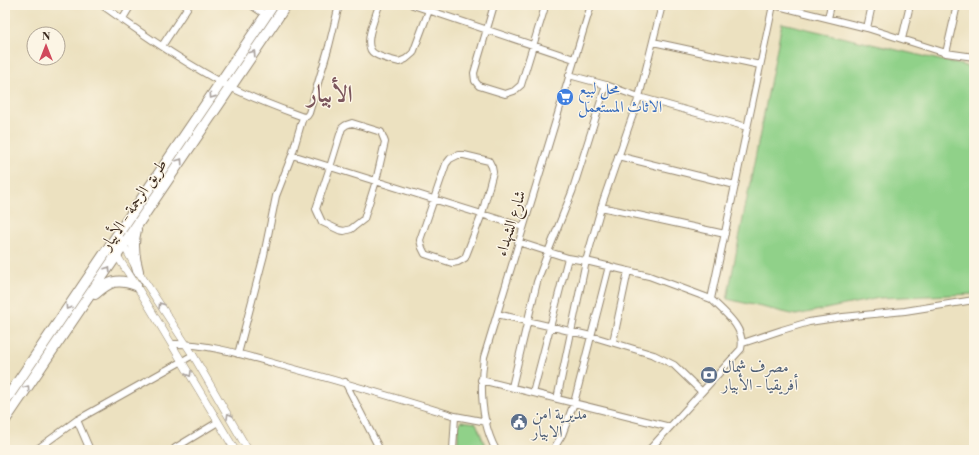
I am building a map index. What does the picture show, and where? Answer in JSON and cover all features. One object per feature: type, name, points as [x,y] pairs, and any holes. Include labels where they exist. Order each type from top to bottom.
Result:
[{"type":"highway","name":"طريق الرجمة - الأبيار","points":[[5,420],[140,222],[226,84],[273,5]]},
{"type":"highway","name":"طريق الرجمة - الأبيار","points":[[5,401],[110,245],[226,84],[286,5]]},
{"type":"highway","points":[[138,271],[133,251],[134,241],[140,222]]},
{"type":"highway","points":[[86,302],[109,283],[121,281],[136,285]]},
{"type":"street","points":[[102,5],[162,46],[226,84],[259,100],[303,117]]},
{"type":"street","points":[[122,20],[132,5]]},
{"type":"street","points":[[162,46],[189,5]]},
{"type":"street","points":[[251,5],[266,15]]},
{"type":"street","points":[[238,354],[264,255],[276,196],[292,155],[303,117],[307,116],[309,113],[329,46],[339,5]]},
{"type":"street","points":[[380,5],[368,40],[370,48],[374,54],[399,62],[406,59],[413,53],[430,8]]},
{"type":"street","points":[[412,5],[430,8],[486,30],[574,59]]},
{"type":"street","points":[[494,5],[474,74],[475,81],[479,86],[505,94],[514,91],[521,85],[544,10],[543,5]]},
{"type":"street","name":"شارع الشهداء","points":[[496,450],[492,442],[482,402],[481,380],[484,357],[522,227],[591,5]]},
{"type":"street","points":[[557,398],[586,261],[601,207],[639,96],[662,5]]},
{"type":"street","points":[[711,298],[773,5],[867,28],[946,53],[974,57]]},
{"type":"street","points":[[828,18],[831,5]]},
{"type":"street","points":[[867,28],[872,5]]},
{"type":"street","points":[[902,39],[910,5]]},
{"type":"street","points":[[946,53],[957,5]]},
{"type":"street","points":[[653,42],[760,65]]},
{"type":"street","points":[[569,75],[747,127]]},
{"type":"street","points":[[512,387],[537,282],[572,192],[606,85]]},
{"type":"street","points":[[352,123],[380,132],[385,142],[376,181],[364,219],[351,229],[344,231],[322,222],[316,209],[330,167],[342,128],[346,125],[352,123]]},
{"type":"street","points":[[292,155],[522,227]]},
{"type":"street","points":[[458,155],[464,155],[489,161],[494,172],[482,214],[465,258],[458,262],[452,263],[426,254],[422,248],[420,240],[434,199],[446,164],[450,159],[458,155]]},
{"type":"street","points":[[618,156],[735,185]]},
{"type":"street","points":[[601,207],[725,234]]},
{"type":"street","points":[[118,235],[138,271],[193,355],[248,450]]},
{"type":"street","points":[[518,242],[568,258],[649,276],[711,298],[737,326],[742,337],[741,349],[649,450]]},
{"type":"street","points":[[110,245],[172,344],[235,450]]},
{"type":"street","points":[[533,393],[568,258]]},
{"type":"street","points":[[553,450],[562,435],[574,403],[609,266]]},
{"type":"street","points":[[613,342],[628,271]]},
{"type":"street","points":[[742,343],[809,322],[905,311],[974,300]]},
{"type":"street","points":[[497,314],[591,336],[654,355],[674,365],[702,392]]},
{"type":"street","points":[[172,344],[186,344],[238,354],[345,382],[455,416],[487,422]]},
{"type":"street","points":[[36,450],[77,420],[193,355]]},
{"type":"street","points":[[481,380],[670,427]]},
{"type":"street","points":[[345,382],[380,450]]},
{"type":"street","points":[[453,450],[455,416]]},
{"type":"street","points":[[77,420],[90,450]]},
{"type":"street","points":[[174,449],[218,422]]},
{"type":"green space","points":[[782,23],[974,68],[974,294],[879,298],[796,315],[727,299]]},
{"type":"green space","points":[[461,421],[476,423],[487,450],[458,450],[458,425]]},
{"type":"place","name":"محل لبيع الاثاث المستعمل","points":[[565,97]]},
{"type":"place","name":"مصرف شمال أفريقيا - الأبيار","points":[[709,375]]},
{"type":"place","name":"مديرية امن الابيار","points":[[519,422]]},
{"type":"district","name":"الأبيار","points":[[330,94]]}]
